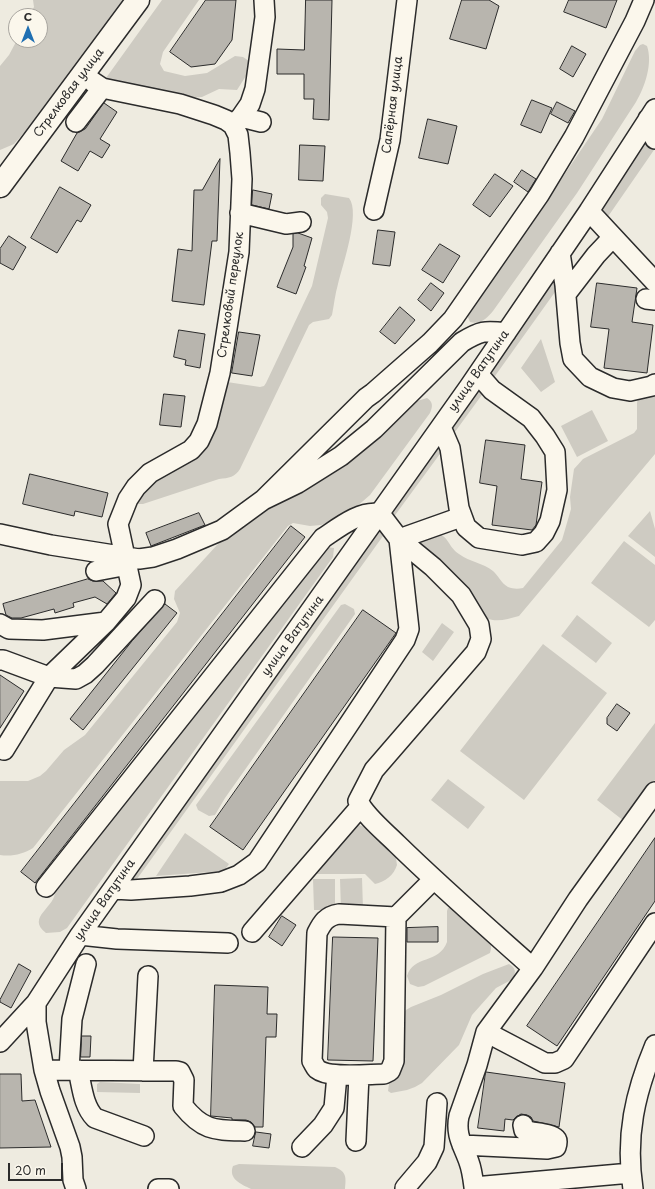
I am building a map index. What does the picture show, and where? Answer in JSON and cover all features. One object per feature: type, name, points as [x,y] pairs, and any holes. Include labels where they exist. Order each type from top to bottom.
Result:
[{"type":"main road","name":"Стрелковая улица","points":[[0,186],[138,0]]},
{"type":"street","points":[[237,121],[250,104],[255,89],[264,17],[264,0]]},
{"type":"street","name":"Сапёрная улица","points":[[374,210],[390,140],[407,0]]},
{"type":"street","points":[[96,571],[127,561],[153,557],[177,549],[222,530],[263,500],[366,398],[430,343],[452,319],[539,195],[574,137],[644,0]]},
{"type":"street","points":[[84,74],[102,88],[180,104],[226,120],[261,122]]},
{"type":"street","points":[[76,122],[102,88]]},
{"type":"street","points":[[652,114],[655,139]]},
{"type":"street","name":"улица Ватутина","points":[[0,1042],[36,1003],[113,889],[380,514],[589,211],[652,114]]},
{"type":"street","name":"Стрелковый переулок","points":[[4,750],[49,677],[106,622],[126,598],[131,584],[127,561],[120,539],[118,524],[128,499],[136,487],[150,473],[191,450],[199,441],[207,424],[222,366],[239,252],[242,179],[237,121]]},
{"type":"street","points":[[589,211],[655,282]]},
{"type":"street","points":[[240,213],[286,224],[301,222]]},
{"type":"street","points":[[566,294],[596,255],[613,237]]},
{"type":"street","points":[[560,253],[573,359],[590,377],[613,388],[630,391],[655,384]]},
{"type":"street","points":[[263,500],[298,483],[341,456],[374,429],[462,342],[477,333],[491,331],[506,333]]},
{"type":"street","points":[[441,427],[450,448],[459,508],[461,517],[466,527],[479,538],[522,545],[536,542],[544,533],[550,521],[557,490],[555,452],[531,418],[498,395],[478,374]]},
{"type":"street","points":[[46,887],[323,538],[352,520],[376,512],[380,514],[399,540],[433,567],[461,595],[479,625],[481,639],[476,652],[374,770],[358,801],[361,806],[433,880],[533,968]]},
{"type":"street","points":[[399,540],[461,517]]},
{"type":"street","points":[[0,534],[127,561]]},
{"type":"street","points":[[113,889],[131,890],[221,882],[239,875],[257,862],[406,640],[410,629],[399,540]]},
{"type":"street","points":[[0,660],[49,677],[76,679],[86,674],[155,600]]},
{"type":"street","points":[[0,624],[9,629],[43,630],[106,622]]},
{"type":"street","points":[[655,792],[578,899],[533,968],[486,1032],[458,1122],[459,1139],[469,1162],[475,1188],[632,1181],[630,1155],[634,1108],[645,1070],[655,1044]]},
{"type":"street","points":[[252,932],[361,806]]},
{"type":"street","points":[[396,917],[339,914],[331,916],[322,922],[317,933],[312,1061],[317,1069],[324,1073],[337,1075],[359,1075],[384,1074],[390,1071],[394,1062],[396,917],[433,880]]},
{"type":"street","points":[[486,1032],[545,1063],[555,1063],[564,1059],[655,923]]},
{"type":"street","points":[[80,936],[117,939],[228,943]]},
{"type":"street","points":[[86,964],[72,1020],[74,1070],[86,1106],[95,1118],[144,1136]]},
{"type":"street","points":[[143,1071],[148,976]]},
{"type":"street","points":[[36,1003],[37,1029],[44,1070],[71,1152],[75,1188]]},
{"type":"street","points":[[44,1070],[180,1072],[184,1080],[183,1106],[192,1118],[215,1130],[245,1131]]},
{"type":"street","points":[[302,1147],[322,1125],[334,1108],[337,1075]]},
{"type":"street","points":[[356,1141],[359,1075]]},
{"type":"street","points":[[405,1188],[427,1162],[434,1147],[437,1122],[437,1103]]},
{"type":"street","points":[[437,1122],[458,1122]]},
{"type":"street","points":[[462,1146],[511,1148],[547,1149],[556,1147],[557,1142],[556,1138],[552,1136],[529,1132],[523,1128],[516,1137],[511,1148]]},
{"type":"street","points":[[158,1189],[169,1189]]},
{"type":"shaded area","points":[[33,0],[125,0],[74,71],[30,126],[14,144],[0,150],[0,66],[13,48],[48,48],[48,8],[34,7]]},
{"type":"shaded area","points":[[162,0],[199,0],[163,52],[160,64],[164,71],[185,76],[207,73],[235,56],[243,57],[249,61],[251,68],[237,90],[219,89],[202,97],[190,98],[106,81],[106,78]]},
{"type":"shaded area","points":[[643,44],[647,46],[649,53],[649,67],[645,82],[636,102],[577,193],[493,311],[481,322],[470,322],[467,315],[468,311],[541,209],[602,119],[635,51],[640,45]]},
{"type":"shaded area","points":[[642,137],[654,147],[654,150],[607,218],[596,211]]},
{"type":"shaded area","points":[[325,194],[349,198],[352,205],[353,215],[350,240],[337,288],[332,315],[329,319],[313,322],[309,325],[240,469],[231,477],[219,479],[143,504],[135,504],[141,490],[196,453],[227,382],[260,387],[264,386],[266,383],[312,286],[328,218],[327,212],[321,205],[321,198]]},
{"type":"shaded area","points":[[552,273],[560,285],[495,376],[492,377],[485,368]]},
{"type":"shaded area","points":[[541,339],[555,382],[541,392],[521,368]]},
{"type":"shaded area","points":[[475,382],[484,392],[452,436],[445,426]]},
{"type":"shaded area","points":[[655,391],[655,454],[519,616],[498,620],[486,618],[465,586],[421,546],[421,539],[434,532],[439,534],[446,539],[455,551],[468,559],[489,568],[508,587],[516,589],[523,588],[562,540],[571,509],[570,497],[574,469],[583,459],[634,433],[637,429],[638,398]]},
{"type":"shaded area","points":[[427,398],[432,404],[430,413],[370,495],[346,515],[321,525],[310,526],[293,523],[288,526],[33,848],[25,852],[9,856],[0,855],[0,781],[28,781],[40,776],[64,750],[85,735],[177,622],[180,613],[174,599],[175,591],[227,534],[250,518],[348,461],[417,401]]},
{"type":"shaded area","points":[[592,410],[608,441],[577,457],[561,426]]},
{"type":"shaded area","points":[[437,438],[445,447],[393,518],[387,517]]},
{"type":"shaded area","points":[[650,511],[655,529],[655,557],[628,536]]},
{"type":"shaded area","points":[[376,524],[386,531],[383,536],[137,879],[133,881],[130,880]]},
{"type":"shaded area","points":[[624,541],[655,565],[655,620],[649,627],[591,583]]},
{"type":"shaded area","points":[[326,547],[334,548],[333,557],[67,928],[60,932],[46,933],[40,927],[40,917],[51,902],[55,890]]},
{"type":"shaded area","points":[[345,604],[354,609],[355,614],[225,798],[215,815],[209,816],[198,810],[196,805],[341,605]]},
{"type":"shaded area","points":[[577,615],[612,643],[596,663],[561,636]]},
{"type":"shaded area","points":[[442,623],[454,632],[433,661],[422,652]]},
{"type":"shaded area","points":[[543,644],[607,693],[524,800],[460,751]]},
{"type":"shaded area","points":[[655,723],[655,780],[624,821],[597,800]]},
{"type":"shaded area","points":[[448,779],[485,807],[468,829],[431,800]]},
{"type":"shaded area","points":[[359,825],[365,827],[396,858],[396,869],[391,875],[386,880],[375,884],[365,874],[316,874],[315,871],[355,827]]},
{"type":"shaded area","points":[[185,833],[229,864],[224,871],[156,876]]},
{"type":"shaded area","points":[[362,878],[363,909],[341,910],[340,879]]},
{"type":"shaded area","points":[[313,879],[335,879],[335,910],[314,910]]},
{"type":"shaded area","points":[[453,907],[491,941],[490,953],[424,986],[418,987],[410,984],[407,976],[410,969],[420,962],[438,954],[447,942],[447,911],[448,908]]},
{"type":"shaded area","points":[[509,964],[515,970],[513,979],[496,988],[472,1015],[459,1045],[422,1083],[407,1090],[391,1093],[388,1091],[389,1084],[392,1079],[403,1015],[406,1010],[441,995],[483,974]]},
{"type":"shaded area","points":[[100,1082],[140,1084],[140,1093],[97,1092],[97,1084]]},
{"type":"shaded area","points":[[239,1164],[335,1167],[344,1173],[346,1182],[345,1189],[251,1189],[236,1180],[232,1174],[233,1166]]},
{"type":"building","points":[[206,0],[236,0],[232,40],[215,64],[191,67],[170,52]]},
{"type":"building","points":[[306,0],[332,0],[329,120],[313,119],[314,99],[304,99],[304,74],[277,74],[277,49],[304,50]]},
{"type":"building","points":[[462,0],[489,0],[499,6],[486,49],[450,39]]},
{"type":"building","points":[[569,0],[617,0],[606,28],[564,12]]},
{"type":"building","points":[[572,46],[586,54],[573,77],[560,69]]},
{"type":"building","points":[[532,100],[552,108],[541,133],[521,125]]},
{"type":"building","points":[[557,102],[575,111],[568,123],[551,114]]},
{"type":"building","points":[[104,103],[117,112],[100,139],[110,145],[102,158],[90,151],[78,171],[61,161],[77,133],[85,129]]},
{"type":"building","points":[[428,119],[457,126],[448,164],[419,158]]},
{"type":"building","points":[[300,145],[325,146],[323,181],[299,180]]},
{"type":"building","points":[[220,159],[217,241],[212,241],[204,305],[172,301],[178,249],[192,251],[194,190],[202,190]]},
{"type":"building","points":[[522,170],[536,179],[528,192],[514,182]]},
{"type":"building","points":[[495,174],[513,186],[490,217],[473,205]]},
{"type":"building","points":[[60,187],[91,205],[81,222],[77,220],[57,253],[31,238]]},
{"type":"building","points":[[253,190],[272,194],[269,209],[252,205]]},
{"type":"building","points":[[378,230],[395,232],[390,266],[373,264]]},
{"type":"building","points":[[298,233],[312,238],[304,266],[306,267],[296,294],[277,287],[293,247],[293,234]]},
{"type":"building","points":[[9,236],[26,247],[13,270],[0,263],[0,249]]},
{"type":"building","points":[[440,244],[460,256],[443,283],[422,270]]},
{"type":"building","points":[[431,283],[444,293],[431,311],[418,300]]},
{"type":"building","points":[[597,283],[637,288],[632,322],[653,325],[647,373],[604,368],[609,329],[591,327]]},
{"type":"building","points":[[400,307],[415,320],[395,344],[380,332]]},
{"type":"building","points":[[179,330],[205,334],[200,368],[185,365],[186,360],[174,357]]},
{"type":"building","points":[[239,332],[260,335],[252,376],[232,373]]},
{"type":"building","points":[[164,394],[185,396],[181,427],[160,425]]},
{"type":"building","points":[[486,440],[525,445],[521,479],[542,482],[536,525],[532,530],[492,525],[497,486],[480,483]]},
{"type":"building","points":[[30,474],[108,493],[102,517],[75,511],[74,516],[23,504]]},
{"type":"building","points":[[199,513],[205,525],[151,546],[146,533]]},
{"type":"building","points":[[291,526],[305,537],[35,883],[21,872]]},
{"type":"building","points":[[88,579],[93,581],[103,581],[116,593],[107,604],[95,597],[73,603],[74,607],[55,613],[54,609],[21,618],[12,618],[6,615],[3,604]]},
{"type":"building","points":[[165,604],[177,613],[83,730],[70,719],[132,641]]},
{"type":"building","points":[[363,610],[396,633],[243,850],[210,827]]},
{"type":"building","points":[[0,675],[24,691],[0,728]]},
{"type":"building","points":[[617,704],[630,713],[617,731],[607,724],[607,718]]},
{"type":"building","points":[[655,838],[655,901],[557,1046],[527,1026]]},
{"type":"building","points":[[282,916],[296,925],[282,946],[269,937]]},
{"type":"building","points":[[438,927],[438,942],[407,942],[407,928]]},
{"type":"building","points":[[333,937],[378,938],[373,1061],[328,1060]]},
{"type":"building","points":[[19,964],[31,971],[11,1008],[0,1002],[0,1000]]},
{"type":"building","points":[[215,985],[268,987],[267,1014],[277,1014],[276,1037],[266,1037],[263,1127],[255,1127],[251,1122],[246,1120],[232,1120],[232,1118],[211,1116]]},
{"type":"building","points":[[82,1036],[91,1036],[90,1057],[81,1057]]},
{"type":"building","points":[[486,1072],[565,1083],[559,1127],[533,1121],[531,1117],[521,1114],[513,1120],[505,1119],[504,1131],[478,1128]]},
{"type":"building","points":[[0,1074],[21,1074],[22,1101],[35,1100],[51,1147],[0,1148]]},
{"type":"building","points":[[256,1132],[271,1134],[269,1148],[253,1146]]}]
